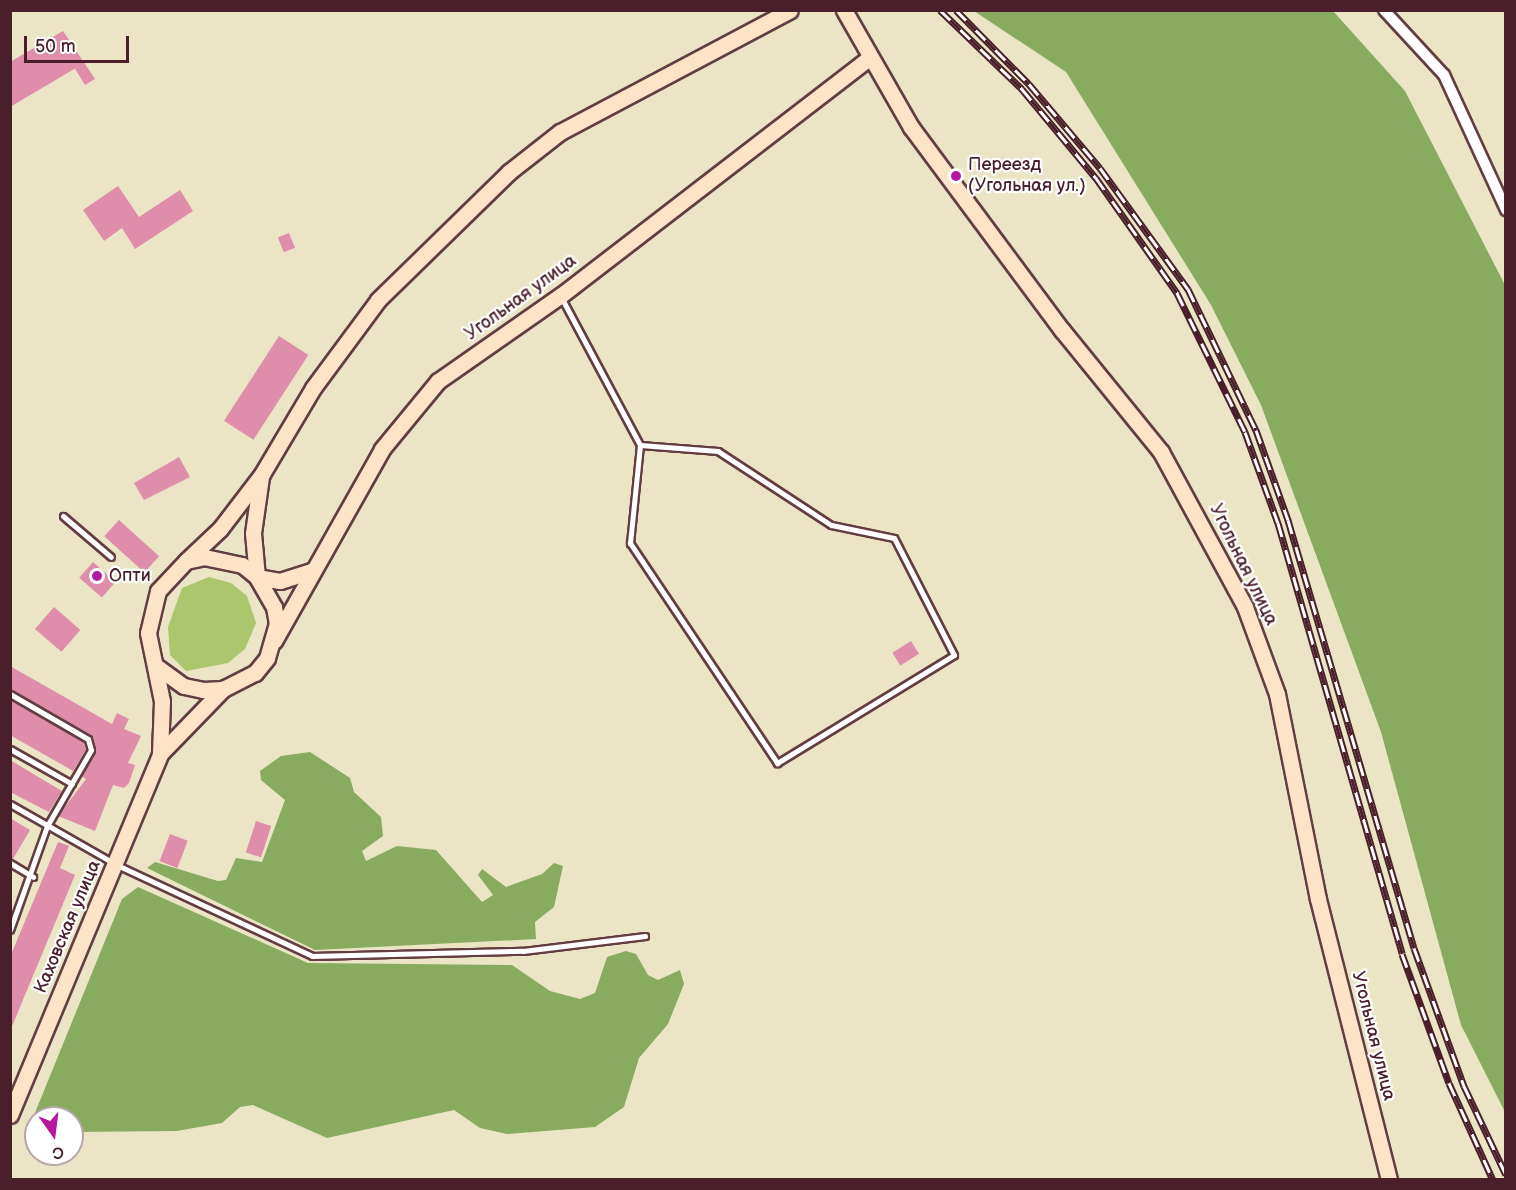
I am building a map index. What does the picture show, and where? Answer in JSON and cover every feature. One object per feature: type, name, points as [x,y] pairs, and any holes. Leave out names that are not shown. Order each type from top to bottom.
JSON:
[{"type":"main road","points":[[160,754],[162,700],[148,633],[152,602],[186,561],[220,529],[262,474],[313,388],[378,300],[508,172],[560,132],[790,10]]},
{"type":"main road","name":"Угольная улица","points":[[844,10],[911,127],[1062,330],[1161,452],[1245,606],[1277,694],[1318,899],[1389,1179]]},
{"type":"main road","name":"Угольная улица","points":[[274,641],[311,571],[382,449],[438,381],[560,296],[870,57]]},
{"type":"main road","points":[[160,754],[223,689],[255,673],[274,641],[274,607],[257,577],[253,533],[262,474]]},
{"type":"main road","points":[[186,561],[224,559],[257,577],[280,581],[311,571]]},
{"type":"main road","points":[[156,666],[184,686],[223,689]]},
{"type":"main road","name":"Каховская улица","points":[[10,1115],[160,754]]},
{"type":"street","points":[[1384,10],[1444,75],[1506,210]]},
{"type":"lane","points":[[560,296],[640,445],[630,543],[777,763],[954,655],[894,538],[831,525],[718,451],[640,445]]},
{"type":"lane","points":[[63,516],[111,557]]},
{"type":"lane","points":[[10,693],[90,742],[72,784],[47,826],[33,877],[11,929]]},
{"type":"lane","points":[[10,749],[72,784]]},
{"type":"lane","points":[[10,804],[115,864],[312,956],[523,951],[645,936]]},
{"type":"lane","points":[[10,863],[33,877]]},
{"type":"green space","points":[[974,11],[1333,11],[1405,91],[1505,285],[1505,1112],[1461,1025],[1381,732],[1261,405],[1211,305],[1066,72]]},
{"type":"green space","points":[[209,577],[231,583],[247,596],[256,623],[245,649],[228,663],[186,671],[170,655],[168,627],[182,588]]},
{"type":"green space","points":[[310,752],[350,778],[354,792],[381,817],[383,836],[362,851],[366,861],[397,846],[436,850],[482,902],[493,895],[478,875],[482,869],[506,887],[542,874],[554,863],[563,866],[554,907],[535,922],[536,939],[315,950],[147,868],[155,862],[218,881],[226,880],[236,858],[262,862],[285,800],[261,780],[260,771],[281,756]]},
{"type":"green space","points":[[138,887],[308,963],[512,965],[550,991],[580,999],[595,993],[607,957],[626,951],[636,954],[648,975],[658,980],[680,970],[684,984],[668,1024],[639,1058],[624,1107],[595,1127],[507,1134],[480,1128],[454,1110],[327,1138],[253,1105],[240,1107],[222,1123],[177,1131],[84,1132],[84,1106],[38,1106],[122,899]]},
{"type":"building","points":[[63,31],[95,79],[85,85],[75,69],[81,65],[10,107],[10,62]]},
{"type":"building","points":[[118,186],[139,217],[180,190],[193,211],[135,249],[122,228],[104,241],[83,210]]},
{"type":"building","points":[[289,233],[295,248],[284,252],[278,237]]},
{"type":"building","points":[[279,336],[308,355],[253,440],[224,421]]},
{"type":"building","points":[[179,457],[190,477],[144,500],[134,483]]},
{"type":"building","points":[[119,520],[159,556],[144,572],[104,536]]},
{"type":"building","points":[[93,562],[116,582],[102,598],[79,578]]},
{"type":"building","points":[[54,607],[80,630],[61,652],[35,629]]},
{"type":"building","points":[[911,641],[919,654],[900,665],[892,653]]},
{"type":"building","points":[[10,666],[112,724],[117,713],[129,719],[124,729],[141,736],[128,763],[135,765],[129,783],[124,788],[113,785],[95,831],[58,816],[86,779],[81,776],[96,751],[92,737],[10,689]]},
{"type":"building","points":[[10,700],[84,742],[86,749],[73,771],[10,735]]},
{"type":"building","points":[[10,760],[62,791],[49,812],[10,792]]},
{"type":"building","points":[[10,818],[30,830],[13,859],[10,858]]},
{"type":"building","points":[[256,821],[271,826],[261,857],[246,852]]},
{"type":"building","points":[[170,834],[188,841],[177,868],[160,861]]},
{"type":"building","points":[[58,842],[69,846],[60,868],[75,875],[10,1031],[10,957]]},
{"type":"railway","points":[[940,10],[1022,89],[1096,178],[1177,293],[1245,432],[1278,523],[1402,954],[1449,1083],[1493,1180]]},
{"type":"railway","points":[[956,10],[1029,84],[1100,168],[1188,289],[1256,430],[1288,520],[1414,948],[1464,1086],[1506,1175]]},
{"type":"place","name":"Переезд (Угольная ул.)","points":[[956,176]]},
{"type":"place","name":"Опти","points":[[97,576]]}]
